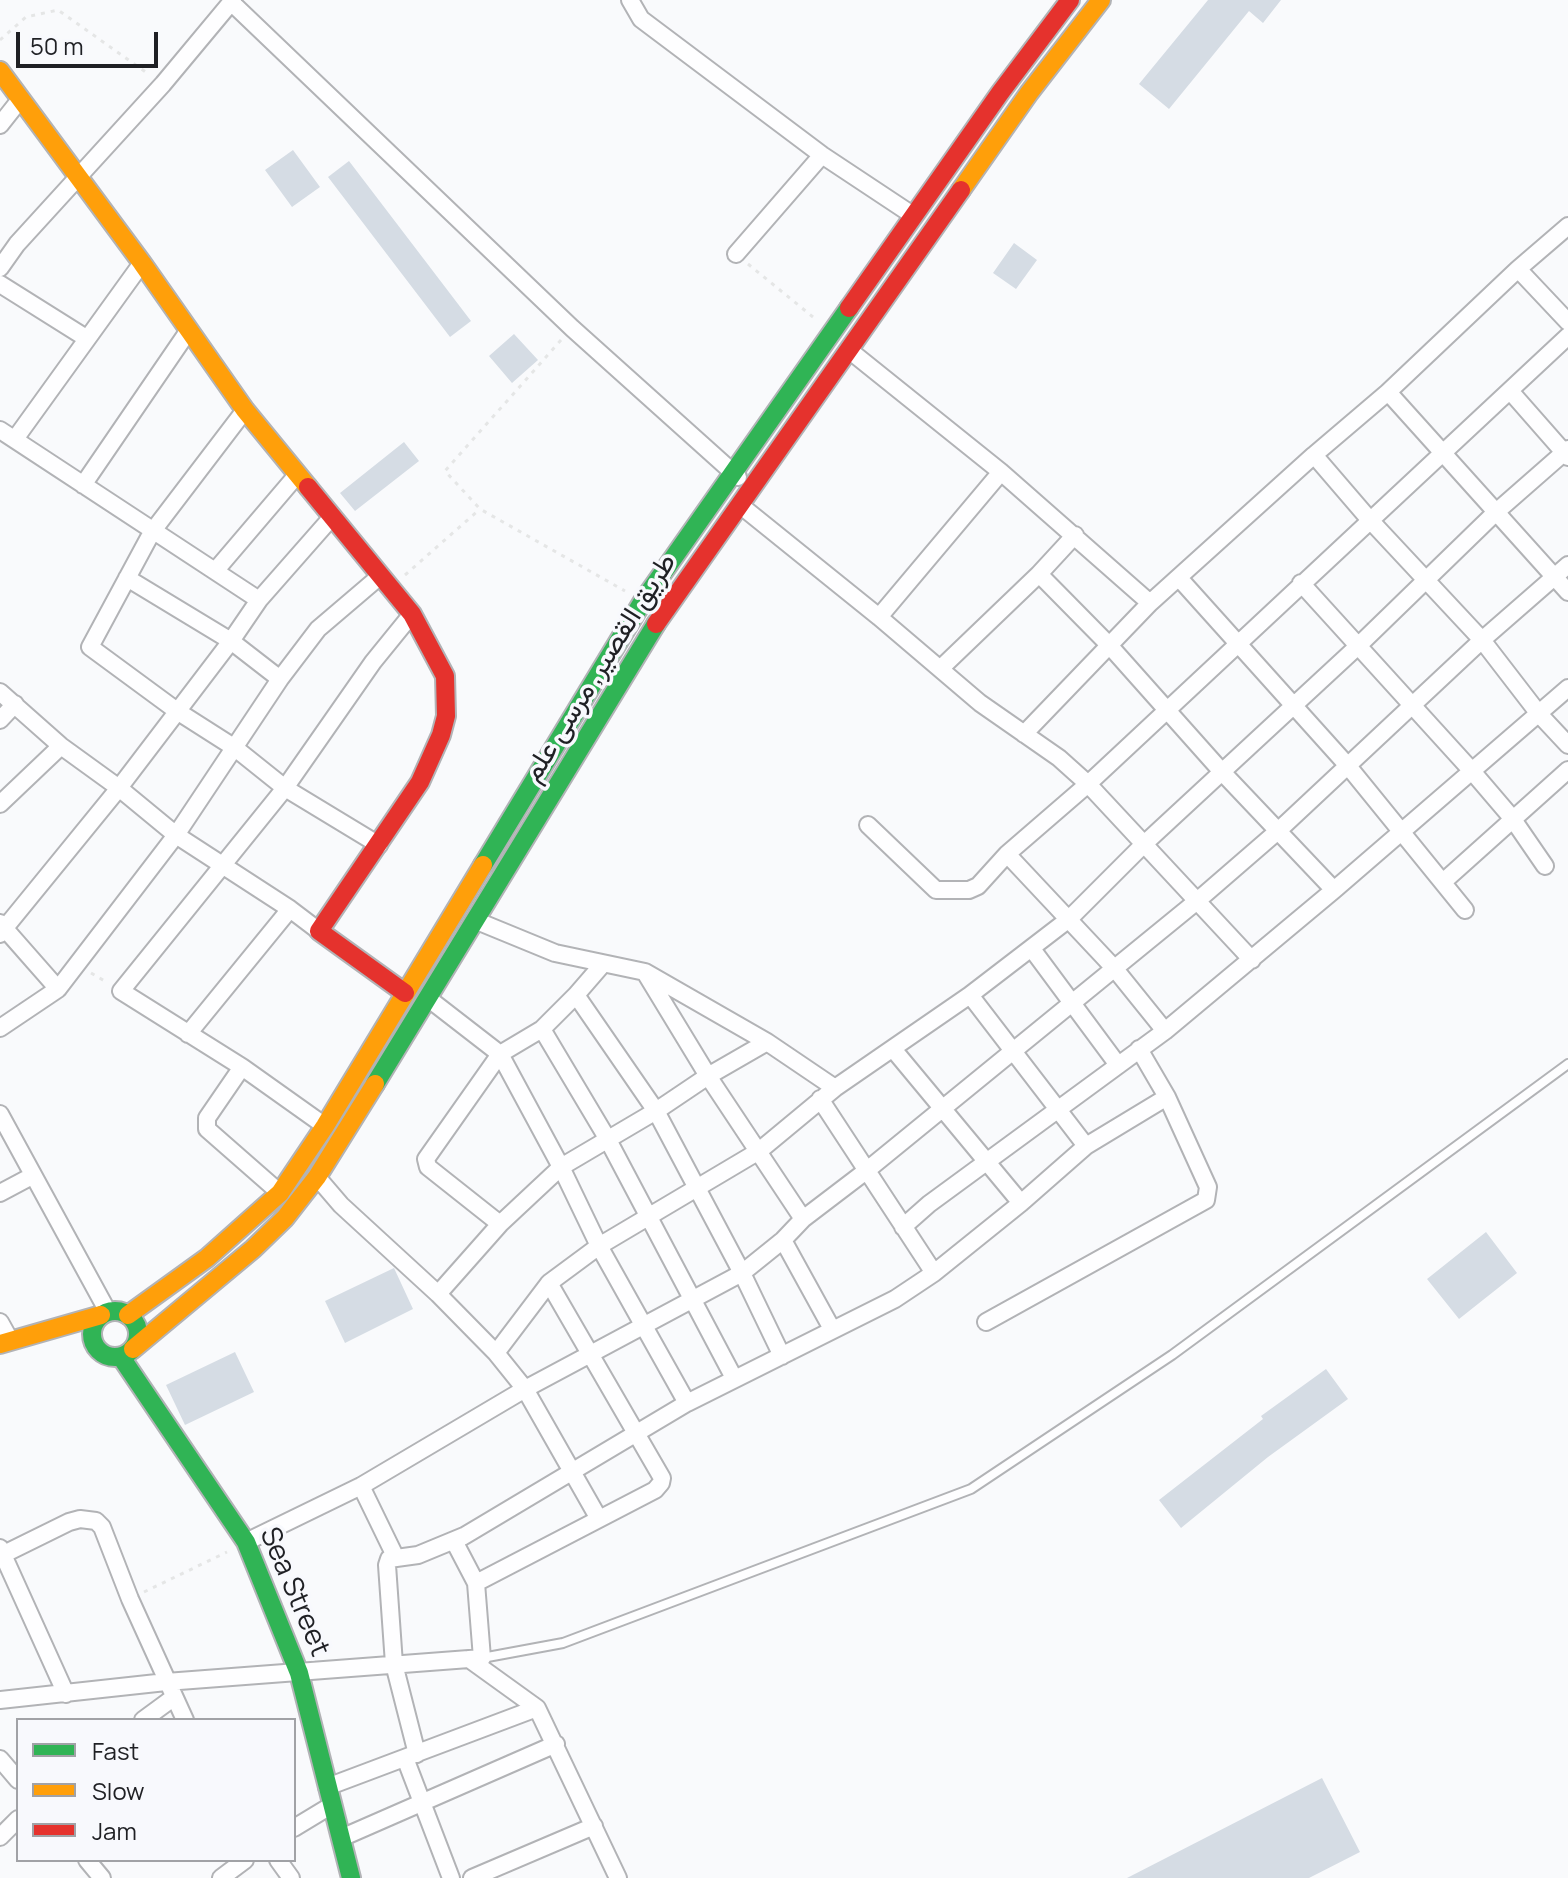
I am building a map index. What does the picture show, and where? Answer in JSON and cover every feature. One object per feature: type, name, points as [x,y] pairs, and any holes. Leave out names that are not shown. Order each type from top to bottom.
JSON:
[{"type":"main road","name":"طريق القصير, مرسى علم","points":[[128,1315],[207,1258],[280,1193],[325,1126],[643,601],[1070,0]]},
{"type":"main road","name":"طريق القصير, مرسى علم","points":[[127,1353],[253,1249],[285,1218],[317,1177],[477,921],[670,602],[1029,93],[1101,0]]},
{"type":"main road","points":[[2,77],[78,175],[245,410],[412,614],[445,676],[446,716],[420,782],[319,931],[405,993]]},
{"type":"main road","points":[[5,1342],[105,1314],[128,1315],[134,1321],[138,1335],[127,1353],[114,1358],[101,1353],[93,1341],[93,1327],[105,1314]]},
{"type":"main road","name":"Sea Street","points":[[127,1353],[246,1542],[299,1673],[301,1716],[330,1796],[351,1878]]},
{"type":"street","points":[[630,0],[641,19],[822,155],[914,216]]},
{"type":"street","points":[[0,268],[17,244],[163,84],[232,1],[572,328],[753,488]]},
{"type":"street","points":[[0,125],[19,101]]},
{"type":"street","points":[[736,254],[822,155]]},
{"type":"street","points":[[1024,734],[1150,603],[1388,392],[1568,226]]},
{"type":"street","points":[[15,439],[142,263]]},
{"type":"street","points":[[1518,269],[1568,322]]},
{"type":"street","points":[[0,284],[86,338]]},
{"type":"street","points":[[83,485],[189,330]]},
{"type":"street","points":[[868,825],[936,890],[969,890],[978,886],[1007,854],[1088,784],[1568,336]]},
{"type":"street","points":[[849,350],[1001,472],[1150,603]]},
{"type":"street","points":[[1388,392],[1568,592]]},
{"type":"street","points":[[496,1353],[549,1283],[599,1246],[759,1151],[820,1099],[970,995],[1069,919],[1143,845],[1358,646],[1495,513],[1567,453],[1511,392]]},
{"type":"street","points":[[245,410],[152,532],[90,647],[177,711],[235,748],[285,788],[379,845]]},
{"type":"street","points":[[0,430],[259,600]]},
{"type":"street","points":[[1314,455],[1482,640],[1539,714],[1568,745]]},
{"type":"street","points":[[879,617],[1001,472]]},
{"type":"street","points":[[216,570],[297,475]]},
{"type":"street","points":[[740,505],[980,703],[1059,758],[1088,784],[1252,960]]},
{"type":"street","points":[[58,989],[2,929],[119,788],[259,600],[332,517]]},
{"type":"street","points":[[941,668],[1075,535]]},
{"type":"street","points":[[246,1542],[361,1486],[525,1389],[742,1273],[783,1240],[803,1219],[1197,901],[1279,830],[1412,704],[1568,565]]},
{"type":"street","points":[[1039,574],[1109,645],[1223,773],[1334,890]]},
{"type":"street","points":[[127,578],[231,641],[280,679]]},
{"type":"street","points":[[1179,578],[1348,766],[1465,910]]},
{"type":"street","points":[[0,1028],[58,989],[176,835],[280,679],[318,629],[384,583]]},
{"type":"street","points":[[1301,583],[1471,770],[1512,818],[1545,866]]},
{"type":"street","points":[[325,1126],[242,1067],[121,991],[285,788],[373,662],[412,614]]},
{"type":"street","points":[[903,1227],[929,1204],[1165,1031],[1568,688]]},
{"type":"street","points":[[0,692],[61,746],[176,835],[223,863],[319,931]]},
{"type":"street","points":[[0,720],[15,704]]},
{"type":"street","points":[[0,804],[61,746]]},
{"type":"street","points":[[1443,882],[1568,770]]},
{"type":"street","points":[[1007,854],[1115,969],[1165,1031]]},
{"type":"street","points":[[188,1034],[290,909]]},
{"type":"street","points":[[477,921],[555,953],[645,972],[767,1042],[835,1088]]},
{"type":"street","points":[[1032,949],[1118,1065]]},
{"type":"street","points":[[500,1224],[426,1163],[427,1155],[500,1054],[542,1029],[602,965]]},
{"type":"street","points":[[645,972],[708,1076],[803,1219]]},
{"type":"street","points":[[576,995],[656,1111],[782,1356]]},
{"type":"street","points":[[970,995],[1086,1146]]},
{"type":"street","points":[[429,999],[500,1054],[561,1167],[599,1246],[687,1403]]},
{"type":"street","points":[[542,1029],[607,1138],[734,1378]]},
{"type":"street","points":[[438,1294],[500,1224],[561,1167],[767,1042]]},
{"type":"street","points":[[893,1049],[1021,1203]]},
{"type":"street","points":[[986,1322],[1206,1200],[1208,1187],[1167,1097],[1139,1049]]},
{"type":"street","points":[[242,1067],[207,1118],[207,1129],[280,1193]]},
{"type":"street","points":[[451,1878],[423,1803],[411,1756],[394,1664],[389,1559],[418,1555],[454,1541],[687,1403],[895,1299],[934,1273],[1086,1146],[1167,1097]]},
{"type":"street","points":[[820,1099],[934,1273]]},
{"type":"street","points":[[0,1114],[105,1314]]},
{"type":"street","points":[[0,1193],[32,1176]]},
{"type":"street","points":[[317,1177],[341,1205],[438,1294],[496,1353],[525,1389],[599,1519]]},
{"type":"street","points":[[783,1240],[832,1329]]},
{"type":"street","points":[[476,1583],[655,1490],[661,1483],[662,1478],[549,1283]]},
{"type":"street","points":[[0,1322],[5,1342]]},
{"type":"street","points":[[361,1486],[396,1558]]},
{"type":"street","points":[[66,1694],[1,1553],[69,1522],[80,1519],[96,1521],[102,1527],[169,1690],[184,1718]]},
{"type":"street","points":[[454,1541],[476,1583],[475,1658]]},
{"type":"street","points":[[0,1700],[169,1690],[299,1673],[475,1658],[537,1708],[618,1878]]},
{"type":"street","points":[[145,1718],[169,1690]]},
{"type":"street","points":[[296,1826],[330,1796],[411,1756],[537,1708]]},
{"type":"street","points":[[341,1838],[556,1744]]},
{"type":"street","points":[[0,1759],[16,1778]]},
{"type":"street","points":[[0,1837],[16,1821]]},
{"type":"street","points":[[472,1878],[594,1826]]},
{"type":"street","points":[[221,1878],[242,1862]]},
{"type":"lane","points":[[475,1658],[563,1643],[971,1489],[1172,1355],[1568,1064]]},
{"type":"path","points":[[0,40],[26,17],[58,10],[163,84]]},
{"type":"path","points":[[736,254],[832,333]]},
{"type":"path","points":[[572,328],[445,471],[480,509],[643,601]]},
{"type":"path","points":[[384,583],[480,509]]},
{"type":"path","points":[[77,965],[121,991]]},
{"type":"path","points":[[130,1599],[246,1542]]},
{"type":"building","points":[[1208,0],[1281,0],[1263,23],[1249,11],[1169,109],[1139,84]]},
{"type":"building","points":[[293,150],[320,187],[292,207],[265,170]]},
{"type":"building","points":[[349,161],[471,321],[450,337],[328,177]]},
{"type":"building","points":[[1014,243],[1037,260],[1016,289],[993,273]]},
{"type":"building","points":[[514,334],[538,360],[512,383],[489,356]]},
{"type":"building","points":[[404,442],[419,461],[355,511],[340,493]]},
{"type":"building","points":[[1486,1232],[1517,1273],[1459,1319],[1427,1279]]},
{"type":"building","points":[[394,1268],[413,1309],[345,1343],[325,1301]]},
{"type":"building","points":[[235,1352],[254,1392],[185,1425],[166,1385]]},
{"type":"building","points":[[1326,1369],[1348,1399],[1268,1457],[1181,1528],[1159,1500],[1263,1419],[1261,1416]]},
{"type":"building","points":[[1322,1778],[1360,1852],[1309,1878],[1127,1878]]},
{"type":"traffic: fast","points":[[483,865],[643,601],[849,308]]},
{"type":"traffic: fast","points":[[375,1084],[656,624]]},
{"type":"traffic: fast","points":[[115,1311],[131,1318],[138,1334],[131,1350],[115,1357],[99,1350],[92,1334],[99,1318],[115,1311]]},
{"type":"traffic: fast","points":[[121,1357],[246,1542],[299,1673],[351,1878]]},
{"type":"traffic: slow","points":[[961,190],[1029,93],[1101,0]]},
{"type":"traffic: slow","points":[[0,71],[142,263],[245,410],[308,487]]},
{"type":"traffic: slow","points":[[128,1315],[207,1258],[280,1193],[325,1126],[483,865]]},
{"type":"traffic: slow","points":[[133,1349],[253,1249],[285,1218],[317,1177],[375,1084]]},
{"type":"traffic: slow","points":[[0,1344],[101,1315]]},
{"type":"traffic: jam","points":[[849,308],[1000,93],[1070,0]]},
{"type":"traffic: jam","points":[[656,624],[961,190]]},
{"type":"traffic: jam","points":[[308,487],[412,614],[445,676],[446,716],[420,782],[319,931],[405,993]]}]
